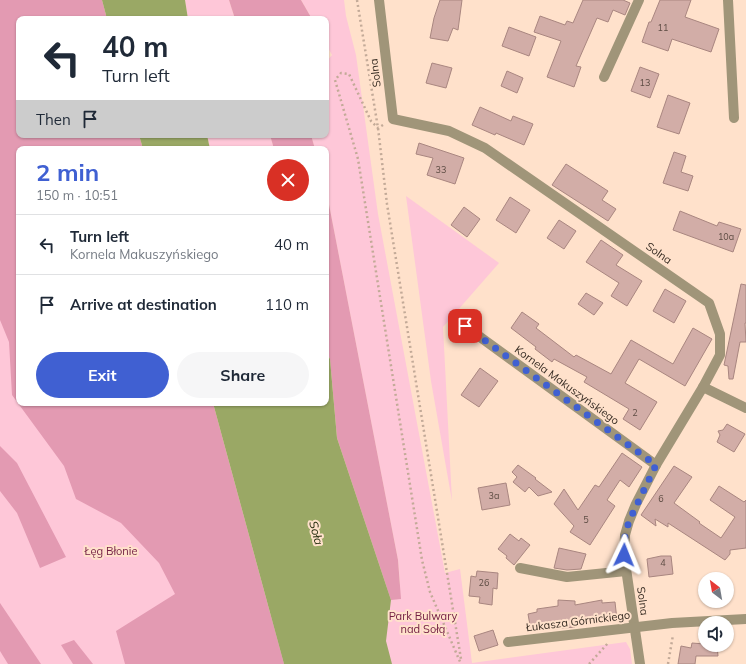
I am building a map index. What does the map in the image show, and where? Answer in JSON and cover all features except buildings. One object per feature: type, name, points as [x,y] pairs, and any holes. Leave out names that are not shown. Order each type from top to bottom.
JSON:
[{"type":"street","name":"Solna","points":[[378,0],[393,120],[449,131],[485,148],[709,303],[720,334],[720,355],[703,387],[656,465],[629,521],[625,536],[624,555],[640,664]]},
{"type":"street","points":[[604,78],[640,0]]},
{"type":"street","points":[[728,0],[734,118]]},
{"type":"street","name":"Kornela Makuszyńskiego","points":[[465,326],[656,465]]},
{"type":"street","points":[[703,387],[746,408]]},
{"type":"street","points":[[520,568],[567,576],[626,571]]},
{"type":"street","name":"Łukasza Górnickiego","points":[[508,642],[621,628],[746,619]]},
{"type":"path","points":[[357,0],[378,128],[388,212],[461,664]]},
{"type":"path","points":[[378,128],[371,122],[349,74],[341,73],[335,80],[358,159],[422,560],[430,592],[461,664]]},
{"type":"path","points":[[590,664],[621,628]]},
{"type":"path","points":[[668,664],[673,634]]},
{"type":"green space","points":[[0,0],[16,16],[16,138],[19,138],[19,146],[16,146],[16,406],[22,406],[253,622],[400,584],[398,560],[329,204],[329,146],[314,146],[312,138],[329,138],[329,58],[332,55],[329,50],[329,16],[310,16],[301,0],[344,0],[346,16],[356,55],[378,214],[445,573],[460,569],[472,663],[626,642],[630,649],[632,664],[0,664]]},
{"type":"green space","points":[[185,0],[229,0],[234,16],[188,16]]},
{"type":"green space","points":[[208,138],[271,138],[273,146],[209,146]]},
{"type":"green space","points":[[406,196],[499,263],[443,327],[452,501],[431,381]]},
{"type":"shaded area","points":[[0,0],[102,0],[106,16],[16,16],[16,138],[140,138],[142,146],[16,146],[16,400],[12,395],[9,342],[0,320]]},
{"type":"shaded area","points":[[229,0],[301,0],[310,16],[234,16]]},
{"type":"shaded area","points":[[271,138],[312,138],[314,146],[273,146]]},
{"type":"shaded area","points":[[329,204],[398,560],[401,599],[391,600],[337,438],[330,359]]},
{"type":"shaded area","points":[[20,406],[214,406],[284,664],[125,664],[116,631],[175,594],[159,563],[121,523],[76,499],[64,466]]},
{"type":"shaded area","points":[[0,446],[17,463],[66,557],[40,568],[17,513],[0,491]]},
{"type":"shaded area","points":[[0,603],[41,664],[8,664],[0,651]]},
{"type":"shaded area","points":[[74,640],[93,664],[73,664],[61,645]]},
{"type":"water","points":[[102,0],[185,0],[188,16],[106,16]]},
{"type":"water","points":[[140,138],[208,138],[209,146],[142,146]]},
{"type":"water","name":"Soła","points":[[329,357],[337,438],[391,600],[386,641],[392,664],[284,664],[214,406],[329,406]]},
{"type":"route","points":[[465,326],[656,465],[629,521],[625,536],[624,555]]},
{"type":"park label","name":"Łęg Błonie","points":[[111,551]]},
{"type":"park label","name":"Park Bulwary nad Sołą","points":[[423,622]]}]
